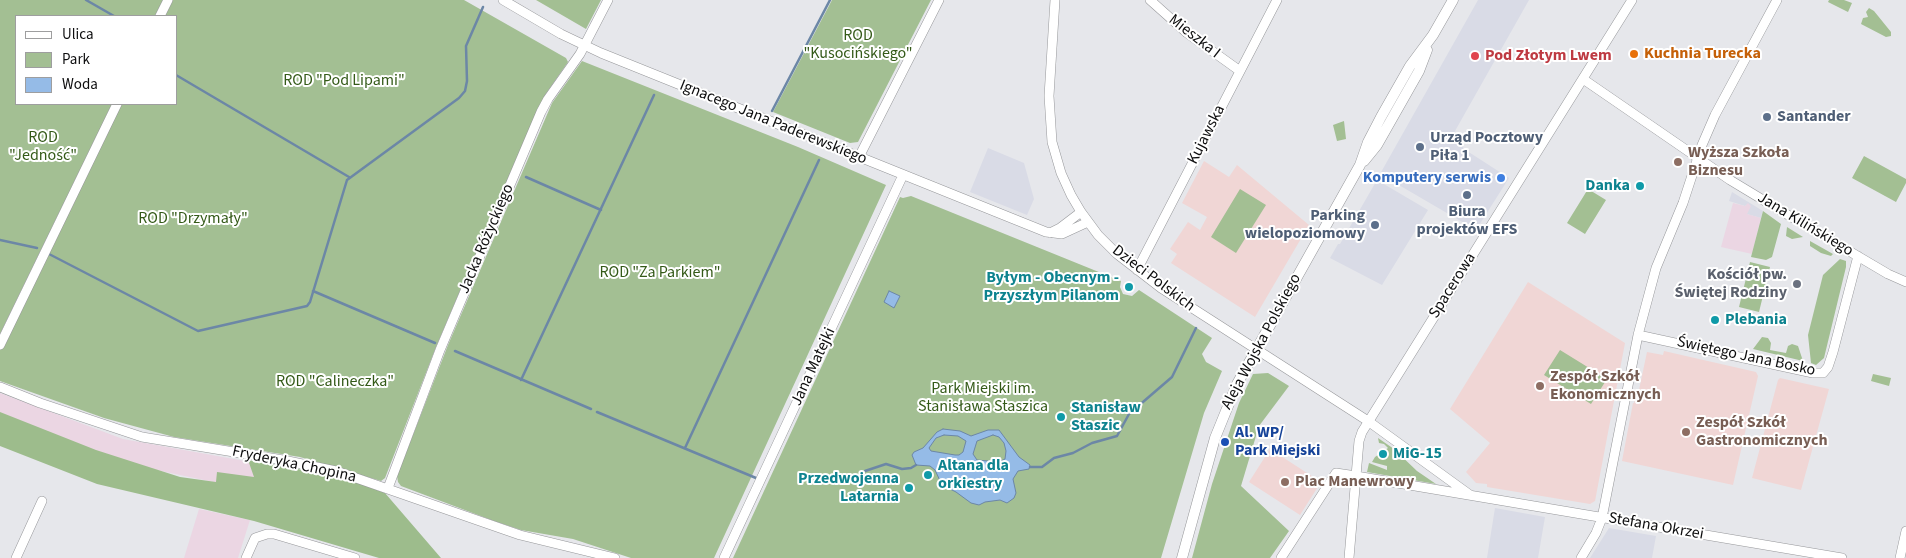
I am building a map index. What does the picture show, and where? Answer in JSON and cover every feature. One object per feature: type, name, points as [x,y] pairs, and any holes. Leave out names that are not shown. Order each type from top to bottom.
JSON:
[{"type":"main road","name":"Aleja Wojska Polskiego","points":[[1182,558],[1222,420],[1237,384],[1360,165],[1377,145],[1419,71],[1433,35],[1453,0]]},
{"type":"street","points":[[160,15],[168,0]]},
{"type":"street","name":"Ignacego Jana Paderewskiego","points":[[503,0],[584,46],[1049,233]]},
{"type":"street","name":"Jacka Różyckiego","points":[[388,488],[440,350],[541,112],[548,98],[580,54],[608,0]]},
{"type":"street","points":[[859,157],[939,0]]},
{"type":"street","name":"Dzieci Polskich","points":[[1055,0],[1049,96],[1050,130],[1061,173],[1088,222],[1105,243],[1161,288],[1368,421]]},
{"type":"street","name":"Mieszka I","points":[[1150,0],[1187,32],[1240,71]]},
{"type":"street","name":"Kujawska","points":[[1137,270],[1277,0]]},
{"type":"street","name":"Spacerowa","points":[[1349,558],[1359,440],[1368,421],[1632,0]]},
{"type":"street","points":[[1581,558],[1596,533],[1602,518],[1638,335],[1656,268],[1721,102],[1777,0]]},
{"type":"street","name":"Jana Kilińskiego","points":[[1583,79],[1772,206],[1906,282]]},
{"type":"street","points":[[0,345],[117,105]]},
{"type":"street","name":"Jana Matejki","points":[[724,558],[903,175]]},
{"type":"street","points":[[1049,233],[1060,228],[1081,212]]},
{"type":"street","points":[[1049,233],[1066,233],[1088,222]]},
{"type":"street","name":"Świętego Jana Bosko","points":[[1638,335],[1813,373],[1823,373],[1830,362],[1858,256]]},
{"type":"street","name":"Fryderyka Chopina","points":[[0,387],[40,403],[142,437],[312,465],[388,488],[520,535],[615,558]]},
{"type":"street","name":"Stefana Okrzei","points":[[1368,421],[1470,495]]},
{"type":"street","points":[[1281,558],[1336,473],[1356,476]]},
{"type":"street","name":"Stefana Okrzei","points":[[1356,476],[1842,558]]},
{"type":"street","points":[[16,558],[42,501]]},
{"type":"street","points":[[1900,558],[1906,531]]},
{"type":"street","points":[[246,558],[256,538],[263,534],[274,534],[355,558]]},
{"type":"shaded area","points":[[1478,0],[1529,0],[1455,131],[1464,149],[1509,178],[1476,230],[1380,174]]},
{"type":"shaded area","points":[[988,148],[1024,163],[1034,199],[1027,215],[970,192]]},
{"type":"shaded area","points":[[1204,161],[1229,177],[1237,165],[1309,225],[1255,317],[1171,263],[1177,254],[1170,249],[1188,222],[1200,230],[1207,217],[1182,203]]},
{"type":"shaded area","points":[[1377,180],[1428,210],[1382,285],[1330,258]]},
{"type":"shaded area","points":[[1732,192],[1763,211],[1761,218],[1747,214],[1748,204],[1745,206],[1729,201]]},
{"type":"shaded area","points":[[1733,203],[1745,206],[1748,203],[1751,206],[1747,214],[1761,218],[1752,254],[1721,247]]},
{"type":"shaded area","name":"Zespół Szkół Ekonomicznych","points":[[1528,282],[1625,343],[1595,501],[1590,504],[1487,487],[1487,484],[1476,483],[1466,472],[1490,443],[1450,409]]},
{"type":"shaded area","name":"Zespół Szkół Gastronomicznych","points":[[1664,351],[1756,372],[1758,376],[1733,485],[1622,461],[1633,403],[1637,390],[1639,390],[1647,352],[1663,355]]},
{"type":"shaded area","points":[[1780,378],[1829,389],[1801,490],[1752,478]]},
{"type":"shaded area","points":[[0,393],[123,439],[256,463],[254,484],[237,487],[128,464],[0,417]]},
{"type":"shaded area","name":"Plac Manewrowy","points":[[1270,449],[1321,482],[1300,515],[1249,482]]},
{"type":"shaded area","points":[[1495,508],[1545,517],[1538,558],[1487,558]]},
{"type":"shaded area","points":[[199,509],[250,520],[238,558],[184,558]]},
{"type":"shaded area","points":[[1609,528],[1656,536],[1652,558],[1590,558]]},
{"type":"green space","name":"ROD \"Jedność\"","points":[[0,0],[163,0],[156,15],[15,15],[15,105],[112,105],[0,334]]},
{"type":"green space","points":[[172,0],[464,0],[566,58],[568,62],[545,95],[535,115],[436,347],[385,478],[381,481],[300,457],[174,437],[104,418],[0,381],[0,350],[121,105],[178,105],[178,15],[164,15]]},
{"type":"green space","points":[[536,0],[601,0],[586,29]]},
{"type":"green space","name":"ROD \"Kusocińskiego\"","points":[[832,0],[931,0],[858,142],[850,143],[773,112]]},
{"type":"green space","points":[[1829,0],[1844,0],[1852,3],[1848,12],[1828,2]]},
{"type":"green space","points":[[1869,8],[1874,11],[1891,32],[1891,36],[1886,37],[1861,24],[1863,18],[1868,17],[1866,12]]},
{"type":"green space","name":"ROD \"Za Parkiem\"","points":[[582,61],[798,147],[886,185],[714,558],[631,558],[573,539],[521,530],[401,486],[398,482],[397,476],[448,345],[552,103]]},
{"type":"green space","points":[[1344,121],[1346,139],[1337,141],[1333,125]]},
{"type":"green space","points":[[1864,156],[1906,179],[1906,183],[1896,202],[1852,178]]},
{"type":"green space","points":[[1240,189],[1266,205],[1236,253],[1211,237]]},
{"type":"green space","points":[[1588,189],[1606,200],[1585,234],[1567,223]]},
{"type":"green space","name":"Park Miejski im. Stanisława Staszica","points":[[911,196],[1121,281],[1120,287],[1123,294],[1132,296],[1139,290],[1212,338],[1202,354],[1206,362],[1222,371],[1204,413],[1161,558],[733,558],[900,197]]},
{"type":"green space","points":[[1763,211],[1781,224],[1772,257],[1766,260],[1751,257]]},
{"type":"green space","points":[[1787,227],[1803,237],[1792,239],[1786,236]]},
{"type":"green space","points":[[1810,241],[1833,254],[1831,256],[1821,253],[1810,246]]},
{"type":"green space","points":[[1840,259],[1846,261],[1846,267],[1824,358],[1816,365],[1811,363],[1808,335],[1823,275]]},
{"type":"green space","points":[[1750,262],[1770,267],[1759,312],[1739,307]]},
{"type":"green space","points":[[1762,337],[1768,338],[1771,343],[1770,350],[1786,353],[1788,346],[1792,344],[1798,346],[1803,361],[1753,349]]},
{"type":"green space","points":[[1560,350],[1607,379],[1591,404],[1544,375]]},
{"type":"green space","points":[[1268,373],[1289,386],[1259,426],[1241,486],[1289,531],[1270,558],[1192,558],[1212,484],[1239,403],[1253,374]]},
{"type":"green space","points":[[1873,374],[1891,378],[1889,386],[1871,381]]},
{"type":"green space","points":[[0,412],[96,450],[180,477],[216,482],[217,472],[254,477],[248,460],[342,477],[385,493],[441,558],[379,558],[254,521],[97,484],[0,446]]},
{"type":"green space","points":[[1378,438],[1394,449],[1417,471],[1436,484],[1367,472],[1369,463],[1387,470],[1387,466],[1372,462],[1375,457],[1388,448],[1384,444],[1379,443]]},
{"type":"water","points":[[889,291],[900,296],[894,308],[884,302]]},
{"type":"water","points":[[943,429],[960,431],[971,436],[988,430],[999,430],[1019,457],[1030,465],[1029,469],[1018,471],[1013,479],[1016,493],[1014,498],[1007,503],[1000,500],[985,502],[979,505],[971,503],[942,485],[935,470],[930,466],[916,465],[912,455],[923,448],[937,432]],"holes":[[[944,435],[958,436],[966,441],[963,452],[955,455],[931,451],[929,448],[936,438]],[[993,435],[999,437],[1004,443],[1005,459],[999,462],[977,460],[973,454],[977,441]]]},
{"type":"waterway","points":[[86,0],[112,15]]},
{"type":"waterway","points":[[772,111],[830,0]]},
{"type":"waterway","points":[[49,254],[198,331],[307,306],[310,302],[347,180],[459,98],[465,91],[467,81],[466,46],[483,7]]},
{"type":"waterway","points":[[178,76],[349,177]]},
{"type":"waterway","points":[[521,380],[654,95]]},
{"type":"waterway","points":[[685,448],[819,160]]},
{"type":"waterway","points":[[526,177],[601,210]]},
{"type":"waterway","points":[[0,240],[37,248]]},
{"type":"waterway","points":[[313,291],[435,343]]},
{"type":"waterway","points":[[1030,467],[1042,467],[1054,458],[1073,453],[1092,443],[1117,436],[1129,414],[1172,377],[1196,328]]},
{"type":"waterway","points":[[455,351],[591,409]]},
{"type":"waterway","points":[[597,412],[756,478]]},
{"type":"waterway","points":[[865,471],[886,464],[902,469],[911,468],[916,465]]},
{"type":"place","name":"Kuchnia Turecka","points":[[1634,54]]},
{"type":"place","name":"Pod Złotym Lwem","points":[[1475,56]]},
{"type":"place","name":"Santander","points":[[1767,117]]},
{"type":"place","name":"Urząd Pocztowy Piła 1","points":[[1420,147]]},
{"type":"place","name":"Wyższa Szkoła Biznesu","points":[[1678,162]]},
{"type":"place","name":"Komputery serwis","points":[[1501,178]]},
{"type":"place","name":"Danka","points":[[1640,186]]},
{"type":"place","name":"Biura projektów EFS","points":[[1467,195]]},
{"type":"place","name":"Parking wielopoziomowy","points":[[1375,225]]},
{"type":"place","name":"Kościół pw. Świętej Rodziny","points":[[1797,284]]},
{"type":"place","name":"Byłym - Obecnym - Przyszłym Pilanom","points":[[1129,287]]},
{"type":"place","name":"Plebania","points":[[1715,320]]},
{"type":"place","name":"Zespół Szkół Ekonomicznych","points":[[1540,386]]},
{"type":"place","name":"Stanisław Staszic","points":[[1061,417]]},
{"type":"place","name":"Zespół Szkół Gastronomicznych","points":[[1686,432]]},
{"type":"place","name":"Al. WP/ Park Miejski","points":[[1225,442]]},
{"type":"place","name":"MiG-15","points":[[1383,454]]},
{"type":"place","name":"Altana dla orkiestry","points":[[928,475]]},
{"type":"place","name":"Plac Manewrowy","points":[[1285,482]]},
{"type":"place","name":"Przedwojenna Latarnia","points":[[909,488]]},
{"type":"park label","name":"ROD \"Pod Lipami\"","points":[[344,81]]},
{"type":"park label","name":"ROD \"Drzymały\"","points":[[193,219]]},
{"type":"park label","name":"ROD \"Calineczka\"","points":[[335,382]]}]
